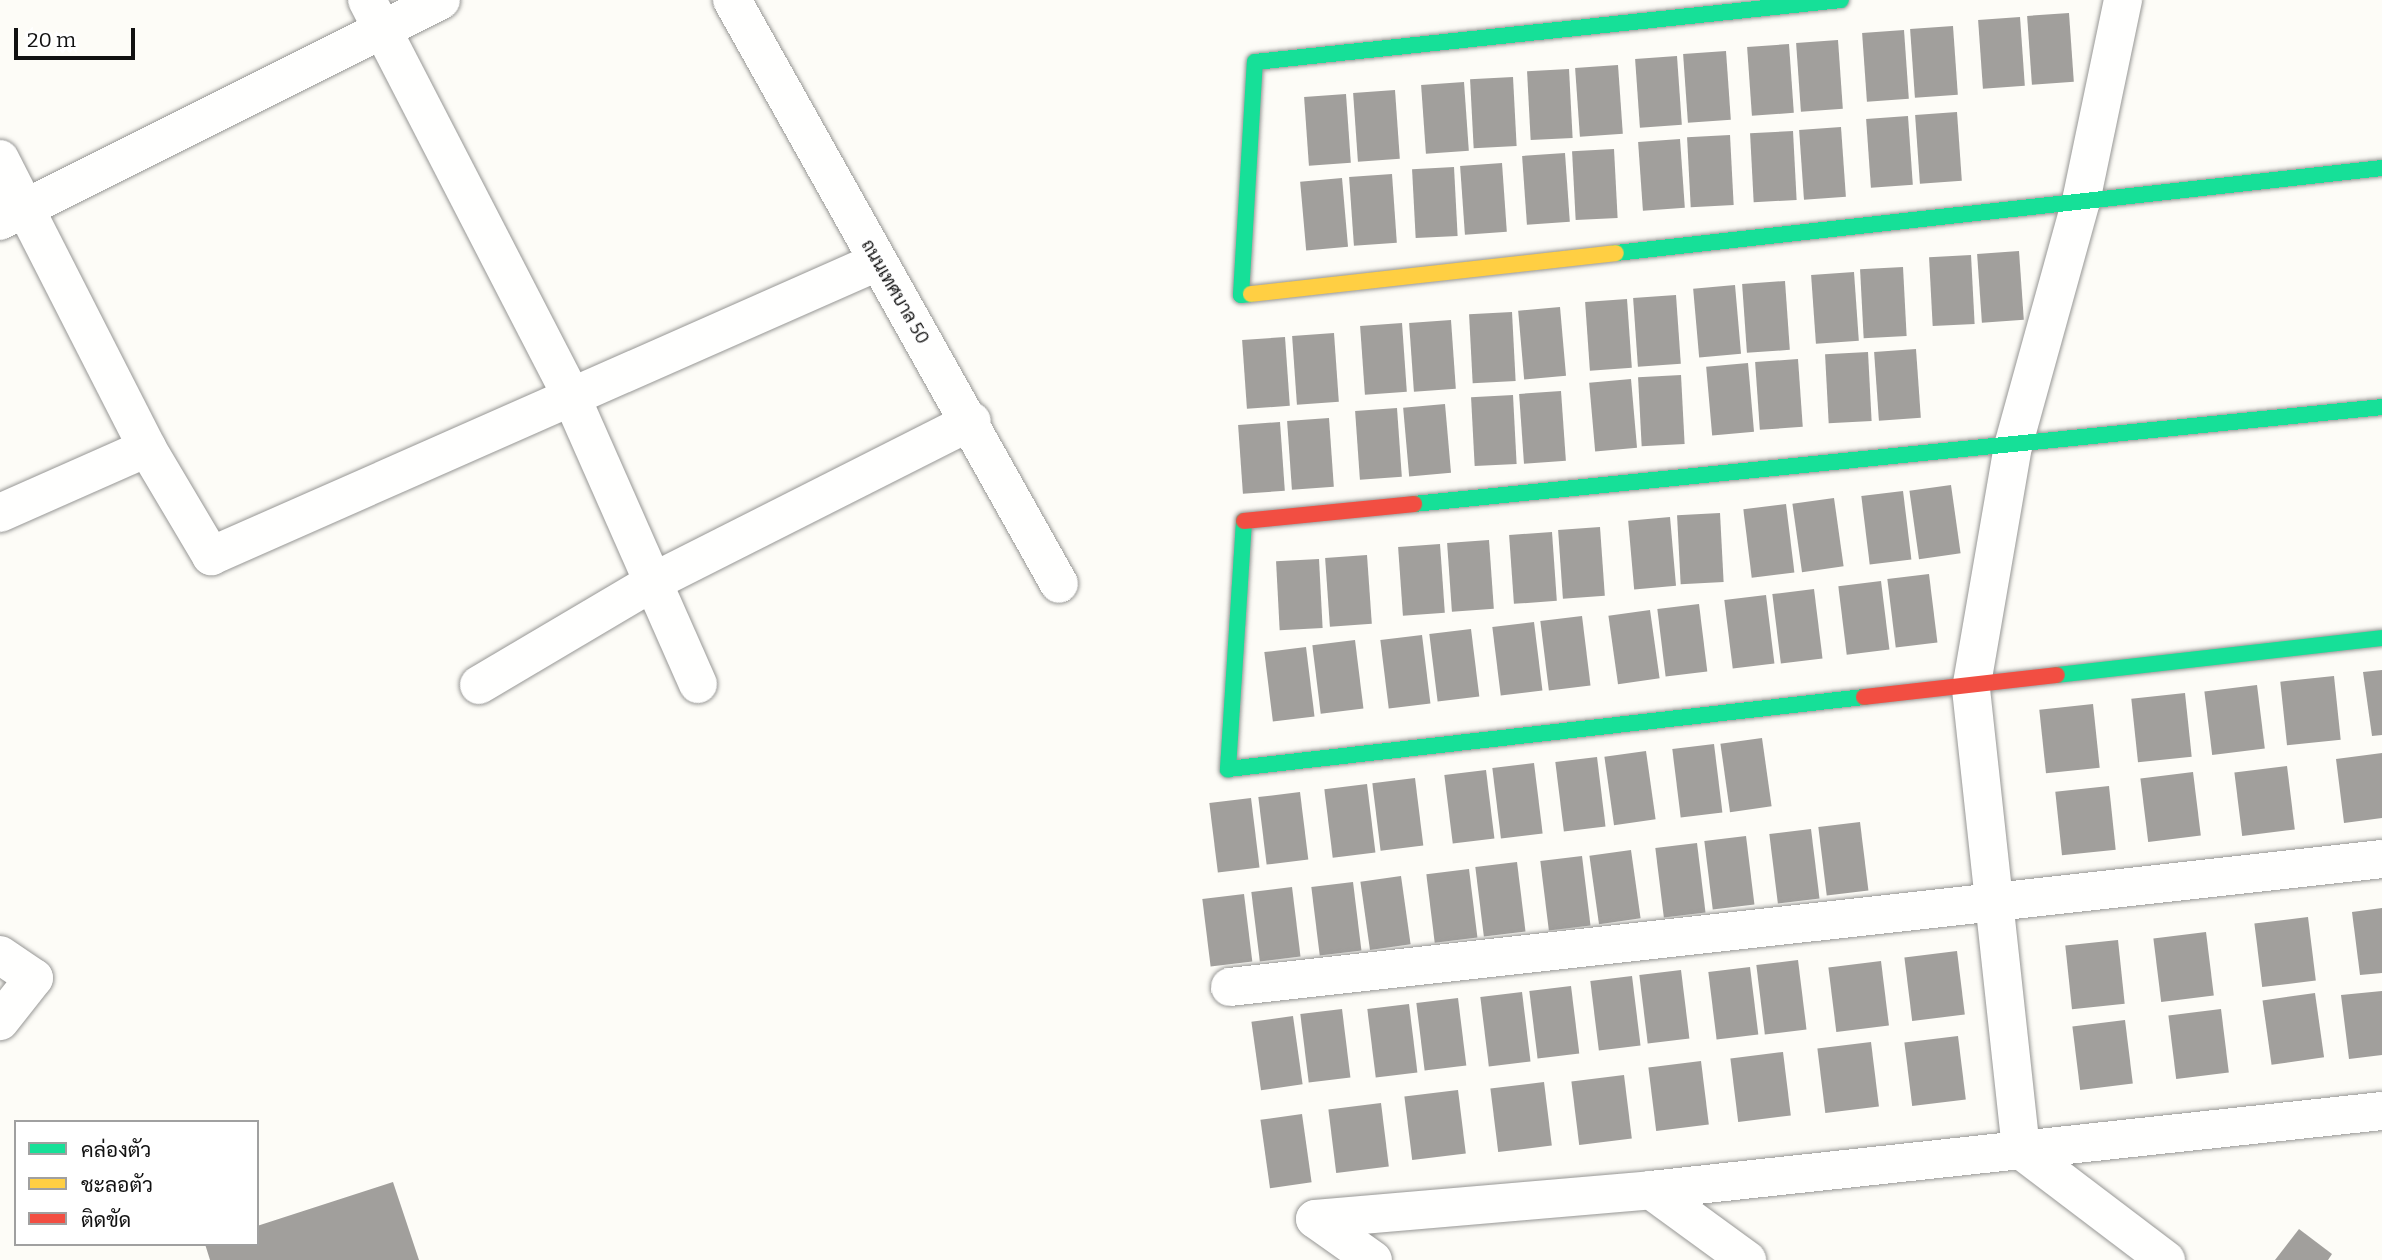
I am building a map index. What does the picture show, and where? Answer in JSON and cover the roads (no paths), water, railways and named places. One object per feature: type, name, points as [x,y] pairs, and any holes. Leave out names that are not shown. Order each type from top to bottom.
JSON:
[{"type":"street","points":[[13,214],[373,14],[441,0]]},
{"type":"street","name":"ถนนเทศบาล 50","points":[[732,0],[877,262],[972,421],[1059,584]]},
{"type":"street","points":[[1841,0],[1255,62],[1241,295],[2382,168]]},
{"type":"street","points":[[2123,0],[2081,201],[2013,446],[1971,688],[1991,906],[2021,1150],[2166,1260]]},
{"type":"street","points":[[373,14],[570,394],[698,684]]},
{"type":"street","points":[[0,159],[13,214],[211,556],[570,394],[877,262]]},
{"type":"street","points":[[2382,407],[2013,446],[1239,521],[1228,769],[1971,688],[2382,638]]},
{"type":"street","points":[[479,685],[653,582],[972,421]]},
{"type":"street","points":[[0,513],[147,449]]},
{"type":"street","points":[[1230,987],[1991,906],[2382,859]]},
{"type":"street","points":[[0,955],[34,978],[0,1021]]},
{"type":"street","points":[[1373,1260],[1315,1219],[1651,1190],[2021,1150],[2377,1116]]},
{"type":"street","points":[[1651,1190],[1747,1260]]}]
